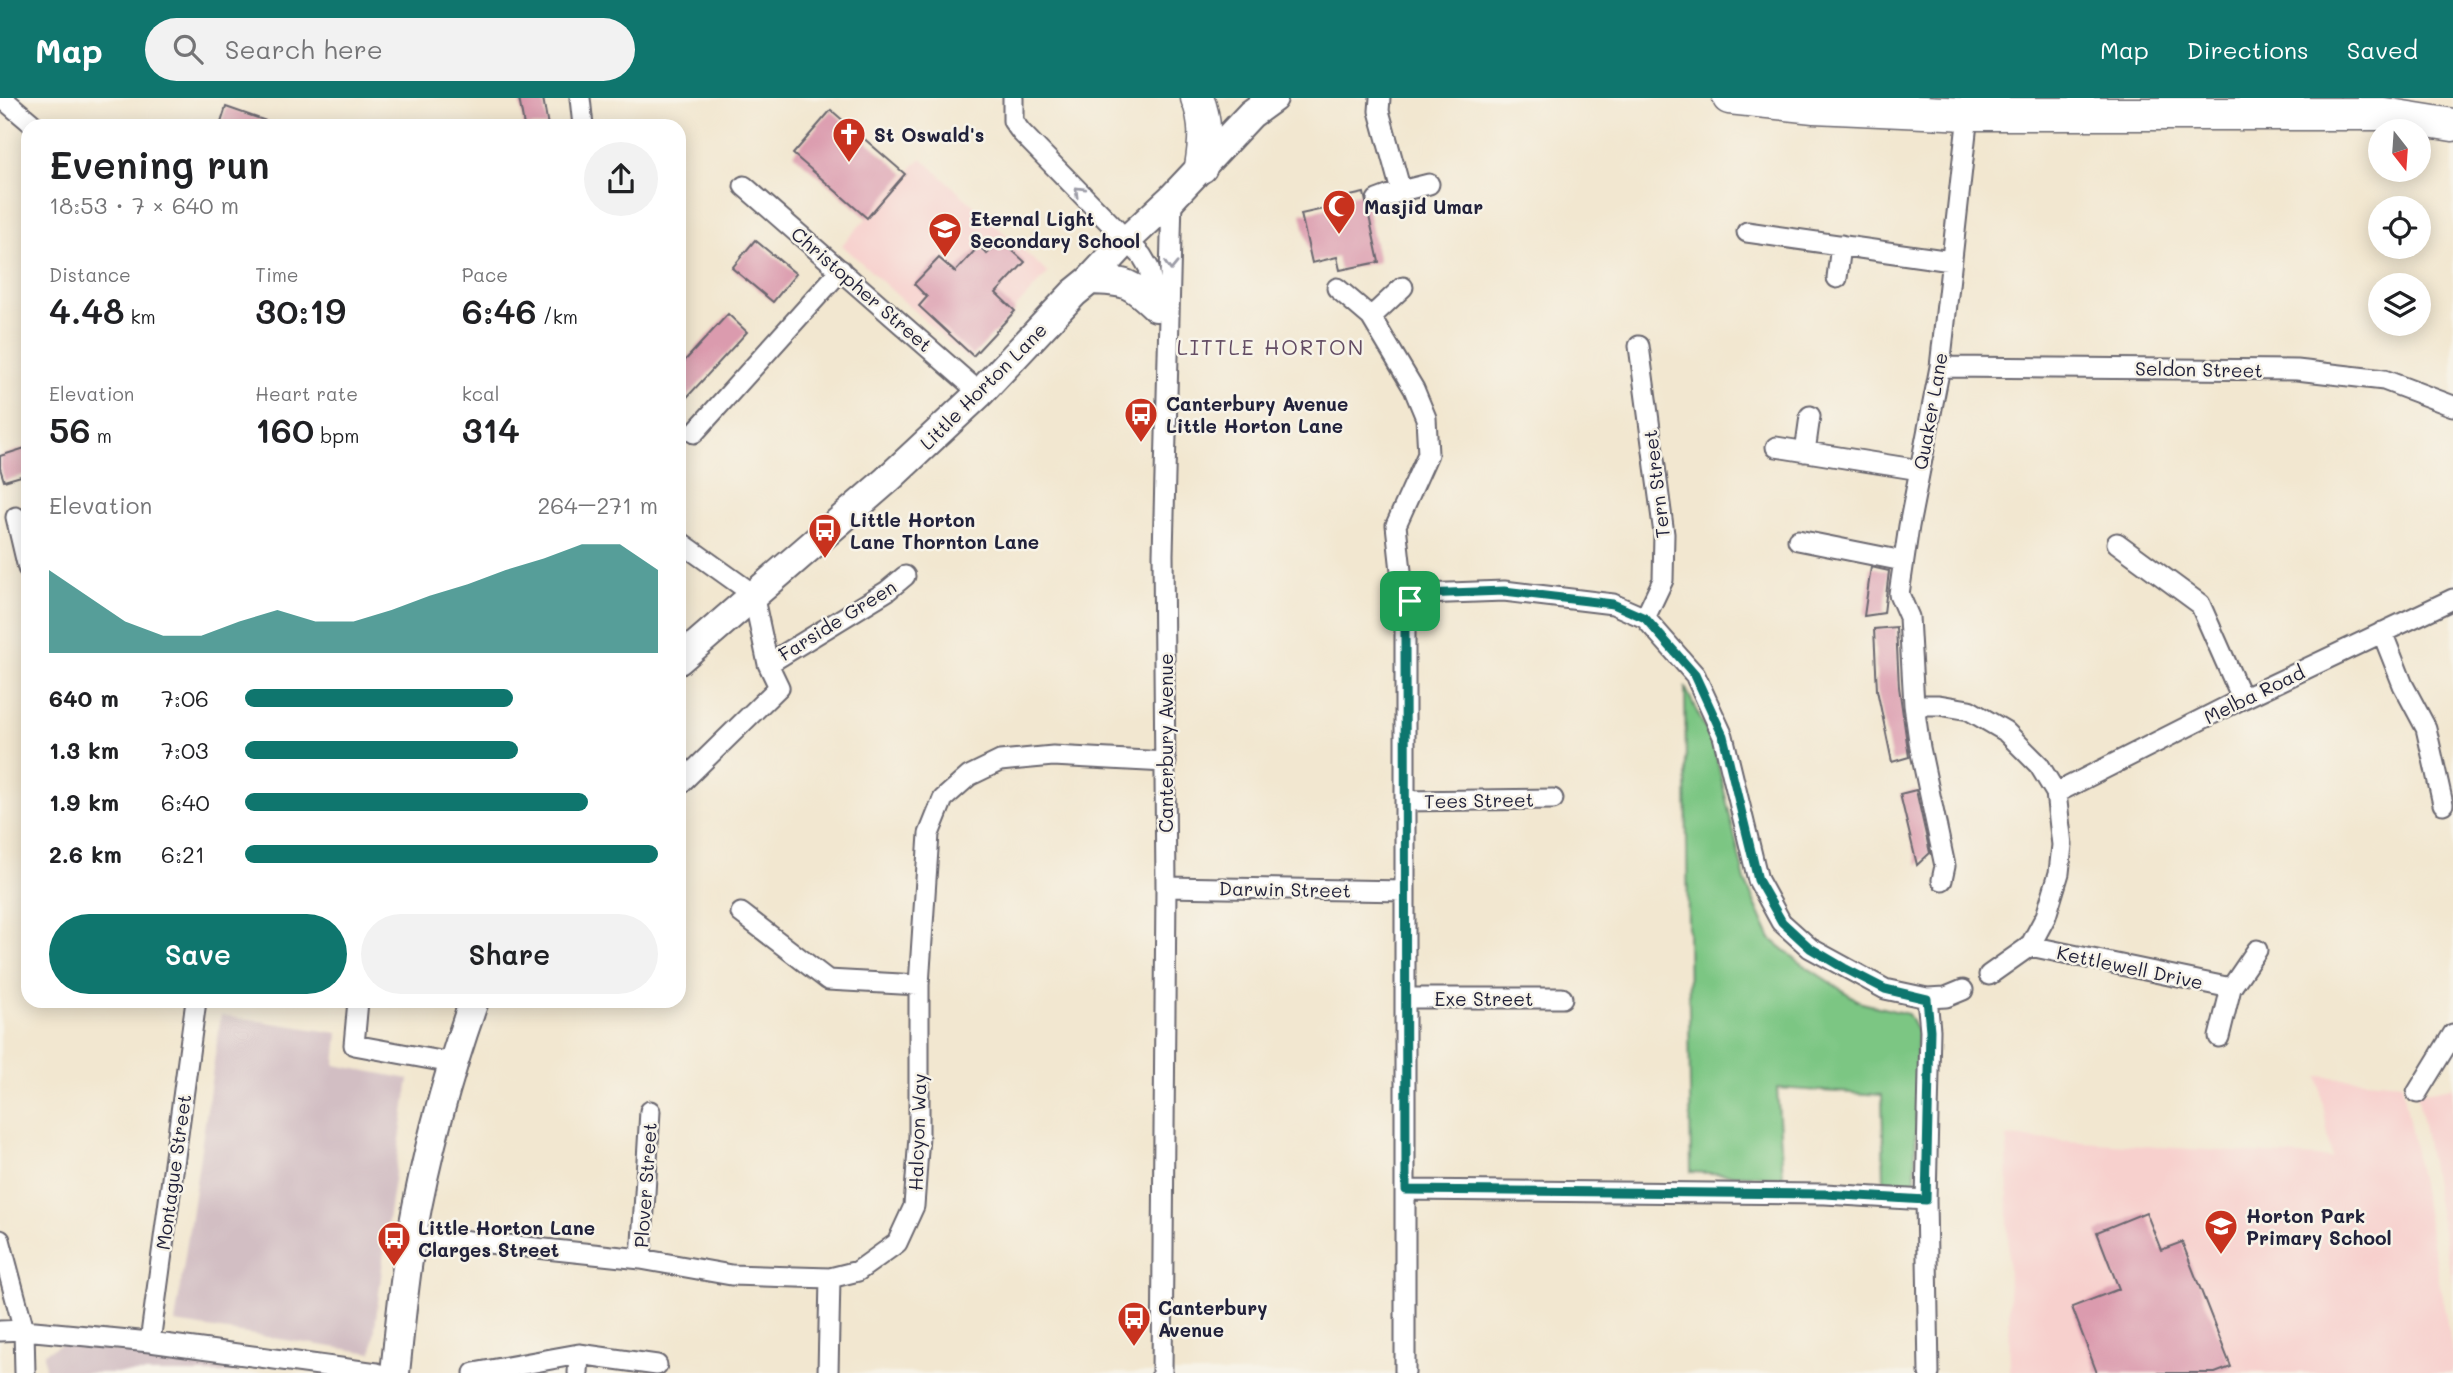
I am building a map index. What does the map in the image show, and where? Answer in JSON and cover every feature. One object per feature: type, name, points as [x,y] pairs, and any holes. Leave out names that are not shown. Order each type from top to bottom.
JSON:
[{"type":"main road","points":[[1197,98],[1203,117],[1205,139],[1200,167]]},
{"type":"main road","points":[[1729,98],[1968,114],[2384,114],[2453,125]]},
{"type":"street","points":[[2,98],[27,119]]},
{"type":"street","points":[[580,98],[582,119]]},
{"type":"street","points":[[1013,98],[1013,121],[1021,132],[1128,239],[1149,268],[1169,356]]},
{"type":"street","name":"Little Horton Lane","points":[[686,654],[887,480],[980,393],[1074,293],[1172,198],[1251,114],[1273,98]]},
{"type":"street","points":[[1380,98],[1379,111],[1401,191]]},
{"type":"street","name":"Quaker Lane","points":[[1942,880],[1945,866],[1920,748],[1914,705],[1909,617],[1899,594],[1940,367],[1968,114]]},
{"type":"street","points":[[1377,200],[1429,184]]},
{"type":"street","name":"Christopher Street","points":[[744,186],[980,393]]},
{"type":"street","name":"Canterbury Avenue","points":[[1162,1373],[1166,887],[1163,554],[1172,198]]},
{"type":"street","points":[[1747,232],[1951,261]]},
{"type":"street","points":[[1836,278],[1841,245]]},
{"type":"street","points":[[694,433],[841,270]]},
{"type":"street","points":[[1090,280],[1135,286],[1156,306]]},
{"type":"street","points":[[1371,317],[1403,287]]},
{"type":"street","points":[[1337,288],[1371,317],[1414,389],[1426,418],[1427,454],[1396,525],[1402,580],[1410,601],[1405,631],[1405,1373]]},
{"type":"street","name":"Tern Street","points":[[1639,346],[1664,534],[1663,579],[1645,618]]},
{"type":"street","name":"Seldon Street","points":[[1940,367],[2297,370],[2384,380],[2453,406]]},
{"type":"street","points":[[1804,452],[1810,416]]},
{"type":"street","points":[[1776,447],[1920,470]]},
{"type":"street","points":[[15,517],[21,541]]},
{"type":"street","points":[[1798,540],[1903,561]]},
{"type":"street","points":[[2117,543],[2200,604],[2242,699]]},
{"type":"street","points":[[686,546],[753,594]]},
{"type":"street","name":"Farside Green","points":[[768,664],[887,591],[905,576]]},
{"type":"street","points":[[1410,601],[1422,594],[1504,591],[1613,604],[1645,618],[1695,675],[1723,736],[1758,880],[1782,922],[1810,948],[1885,989],[1927,999],[1946,997],[1963,990]]},
{"type":"street","name":"Farside Green","points":[[686,778],[779,687],[768,664],[753,594]]},
{"type":"street","name":"Melba Road","points":[[2056,793],[2242,699],[2453,599]]},
{"type":"street","points":[[2382,632],[2403,685],[2426,729],[2443,804]]},
{"type":"street","points":[[1914,705],[1939,705],[1969,710],[2005,731],[2039,765],[2056,793],[2063,845],[2059,873],[2046,916],[2029,946],[1989,975]]},
{"type":"street","name":"Halcyon Way","points":[[412,1235],[641,1259],[731,1275],[830,1278],[858,1271],[897,1243],[914,1206],[919,1136],[919,985],[929,834],[943,799],[969,776],[1000,761],[1053,756],[1166,762]]},
{"type":"street","name":"Tees Street","points":[[1405,801],[1553,799]]},
{"type":"street","name":"Darwin Street","points":[[1166,887],[1405,891]]},
{"type":"street","points":[[741,913],[828,980],[919,985]]},
{"type":"street","name":"Kettlewell Drive","points":[[2029,946],[2231,988]]},
{"type":"street","name":"Kettlewell Drive","points":[[2219,1037],[2231,988],[2257,950]]},
{"type":"street","name":"Exe Street","points":[[1407,998],[1562,998]]},
{"type":"street","points":[[1927,999],[1930,1030],[1926,1200],[1929,1373]]},
{"type":"street","name":"Montague Street","points":[[150,1342],[195,1008]]},
{"type":"street","points":[[357,1008],[354,1045],[452,1063]]},
{"type":"street","points":[[395,1373],[412,1235],[452,1063],[472,1008]]},
{"type":"street","points":[[2417,1093],[2453,1034]]},
{"type":"street","name":"Plover Street","points":[[641,1259],[650,1111]]},
{"type":"street","points":[[1406,1190],[1825,1194],[1926,1200]]},
{"type":"street","points":[[0,1240],[24,1330],[25,1373]]},
{"type":"street","points":[[828,1373],[830,1278]]},
{"type":"street","points":[[0,1331],[24,1330],[150,1342],[377,1373]]},
{"type":"street","points":[[474,1373],[578,1364],[657,1365]]},
{"type":"shaded area","name":"Eternal Light Secondary School","points":[[921,158],[1048,273],[968,360],[842,245]]},
{"type":"shaded area","points":[[221,1015],[338,1033],[335,1065],[409,1079],[372,1353],[175,1323]]},
{"type":"shaded area","name":"Horton Park Primary School","points":[[2318,1076],[2402,1083],[2453,1355],[2453,1373],[2010,1373],[2007,1137],[2332,1158]]},
{"type":"shaded area","points":[[2453,1087],[2453,1285],[2417,1093]]},
{"type":"shaded area","points":[[65,1342],[242,1373],[45,1373],[44,1353]]},
{"type":"green space","points":[[1685,687],[1714,747],[1745,881],[1771,939],[1802,964],[1862,1003],[1908,1014],[1917,1031],[1915,1184],[1884,1180],[1882,1095],[1777,1088],[1783,1177],[1691,1172]]},
{"type":"building","points":[[519,98],[543,98],[547,119],[523,119]]},
{"type":"building","points":[[226,107],[260,119],[222,119]]},
{"type":"building","name":"St Oswald's","points":[[831,110],[905,174],[867,218],[793,154]]},
{"type":"building","name":"Masjid Umar","points":[[1364,193],[1379,262],[1340,270],[1337,257],[1312,263],[1301,214],[1337,206],[1336,199]]},
{"type":"building","points":[[755,240],[796,274],[773,302],[732,268]]},
{"type":"building","points":[[1001,240],[1025,262],[996,293],[1015,311],[973,356],[919,306],[927,297],[914,284],[939,258],[955,272],[979,246],[987,254]]},
{"type":"building","points":[[728,314],[747,332],[686,398],[686,359]]},
{"type":"building","points":[[21,449],[21,476],[4,481],[0,456]]},
{"type":"building","points":[[1871,567],[1889,571],[1884,613],[1864,616]]},
{"type":"building","points":[[1896,627],[1899,687],[1909,757],[1892,762],[1877,690],[1874,629]]},
{"type":"building","points":[[1916,790],[1930,853],[1917,865],[1900,794]]},
{"type":"building","points":[[2146,1212],[2161,1250],[2182,1242],[2231,1367],[2215,1373],[2097,1373],[2072,1307],[2119,1289],[2097,1232]]},
{"type":"place","name":"St Oswald's","points":[[849,164]]},
{"type":"place","name":"Masjid Umar","points":[[1339,236]]},
{"type":"place","name":"Eternal Light Secondary School","points":[[945,259]]},
{"type":"place","name":"Canterbury Avenue Little Horton Lane","points":[[1141,444]]},
{"type":"place","name":"Little Horton Lane Thornton Lane","points":[[825,560]]},
{"type":"place","name":"Horton Park Primary School","points":[[2221,1256]]},
{"type":"place","name":"Little Horton Lane Clarges Street","points":[[394,1268]]},
{"type":"place","name":"Canterbury Avenue","points":[[1134,1348]]},
{"type":"district","name":"LITTLE HORTON","points":[[1271,346]]},
{"type":"route","points":[[1504,591],[1613,604],[1645,618],[1695,675],[1723,736],[1758,880],[1782,922],[1810,948],[1844,968],[1885,989],[1927,999],[1930,1030],[1926,1200],[1825,1194],[1406,1190],[1405,631],[1410,601],[1422,594],[1504,591]]}]
